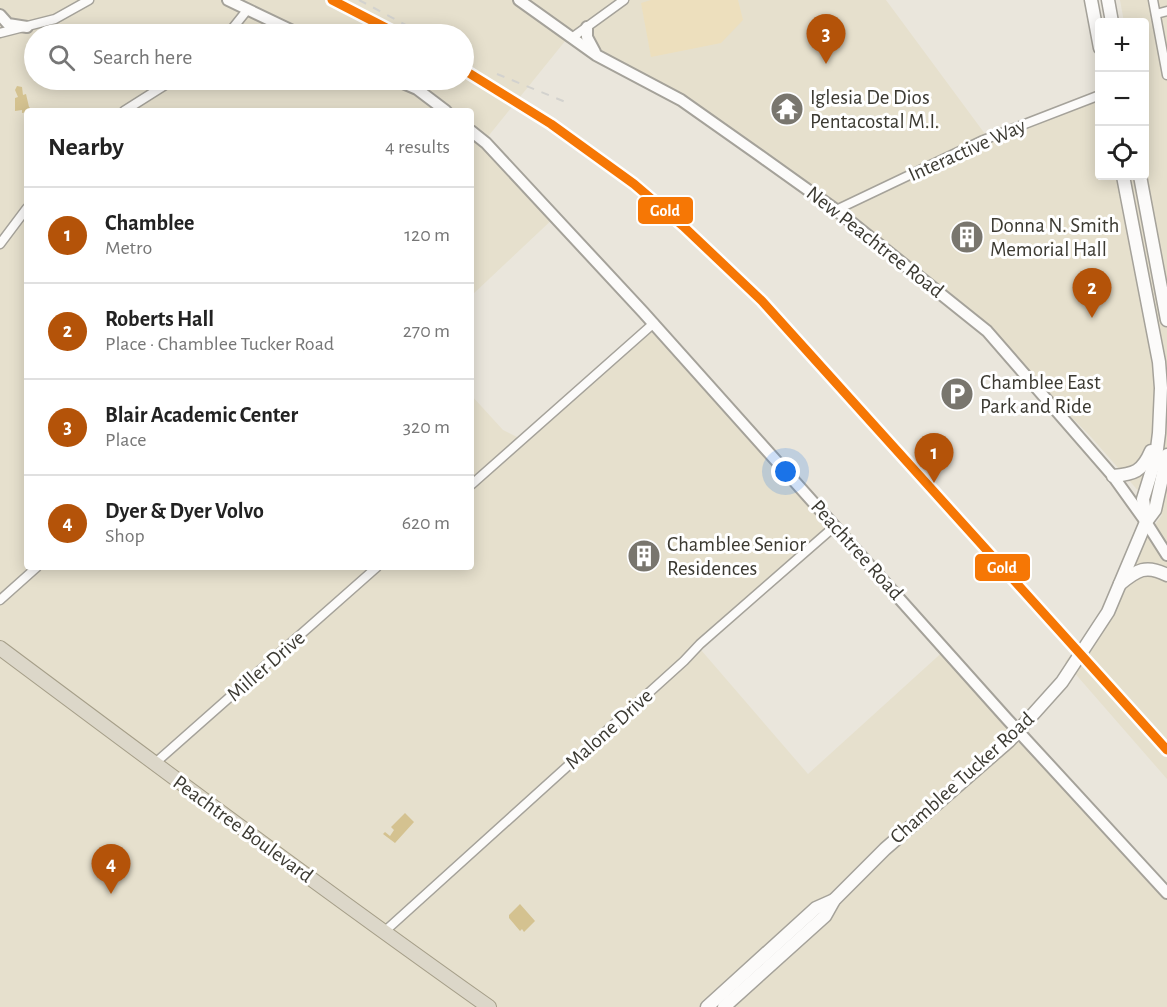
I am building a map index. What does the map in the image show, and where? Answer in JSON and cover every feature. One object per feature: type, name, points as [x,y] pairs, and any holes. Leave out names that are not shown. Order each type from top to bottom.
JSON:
[{"type":"highway","name":"Peachtree Boulevard","points":[[0,648],[154,764],[489,1007]]},
{"type":"main road","points":[[1091,0],[1095,21]]},
{"type":"main road","points":[[1108,0],[1111,18]]},
{"type":"main road","name":"Chamblee Tucker Road","points":[[1124,180],[1156,343],[1161,388],[1156,456],[1143,499],[1146,522]]},
{"type":"main road","points":[[1141,180],[1167,320]]},
{"type":"main road","points":[[1113,476],[1132,473],[1145,464],[1159,433]]},
{"type":"main road","name":"Chamblee Tucker Road","points":[[724,1007],[825,916],[834,900],[885,849],[1018,731],[1062,682],[1108,612],[1146,522],[1155,510],[1167,455]]},
{"type":"main road","points":[[1119,585],[1127,577],[1148,568],[1167,575]]},
{"type":"main road","name":"Chamblee Tucker Road","points":[[707,1007],[816,908],[834,900]]},
{"type":"street","points":[[37,24],[62,16],[89,0]]},
{"type":"street","points":[[228,0],[279,24]]},
{"type":"street","name":"New Peachtree Road","points":[[519,0],[596,55],[681,100],[836,210],[987,331],[1113,476],[1167,555]]},
{"type":"street","points":[[573,37],[624,0]]},
{"type":"street","points":[[1155,0],[1167,75]]},
{"type":"street","points":[[236,24],[248,9]]},
{"type":"street","points":[[1156,14],[1167,11]]},
{"type":"street","points":[[0,15],[8,24],[24,27]]},
{"type":"street","points":[[587,27],[587,37],[596,55]]},
{"type":"street","points":[[0,33],[24,28]]},
{"type":"street","points":[[129,108],[157,90]]},
{"type":"street","points":[[419,90],[434,107]]},
{"type":"street","name":"Interactive Way","points":[[836,210],[981,141],[1095,97]]},
{"type":"street","name":"Peachtree Road","points":[[474,133],[486,142],[654,323],[1018,731],[1167,893]]},
{"type":"street","points":[[0,244],[24,212]]},
{"type":"street","points":[[474,482],[654,323]]},
{"type":"street","name":"Malone Drive","points":[[384,932],[700,644],[835,526]]},
{"type":"street","points":[[0,600],[34,570]]},
{"type":"street","name":"Miller Drive","points":[[154,764],[374,570]]},
{"type":"shaded area","points":[[0,0],[886,0],[988,138],[1095,101],[1095,180],[1149,180],[1149,18],[1123,18],[1120,0],[1167,0],[1167,779],[1065,662],[1109,607],[1131,558],[1162,515],[1091,437],[983,327],[707,116],[570,35],[486,139],[557,215],[474,293],[474,108],[24,108],[24,570],[474,570],[474,398],[503,430],[521,439],[654,323],[835,526],[695,643],[808,774],[947,648],[1017,721],[1167,886],[1167,1007],[0,1007]]},
{"type":"shaded area","points":[[651,0],[738,0],[743,20],[721,43],[651,57],[641,3]]},
{"type":"shaded area","points":[[17,86],[22,87],[23,95],[26,94],[30,108],[24,108],[24,113],[22,110],[15,111],[15,98],[18,97],[15,90]]},
{"type":"shaded area","points":[[405,813],[414,822],[395,843],[383,834],[385,832],[390,836],[394,830],[391,827]]},
{"type":"shaded area","points":[[520,904],[535,921],[524,932],[522,929],[520,931],[509,918],[509,915]]},
{"type":"railway","points":[[359,0],[404,24]]},
{"type":"railway","points":[[497,74],[568,103]]},
{"type":"transit line","name":"Gold","points":[[332,0],[379,24]]},
{"type":"transit line","name":"Gold","points":[[474,76],[551,124],[634,184],[683,226],[762,301],[1167,750]]},
{"type":"place","name":"Blair Academic Center","points":[[826,64]]},
{"type":"place","name":"Iglesia De Dios Pentacostal M.I.","points":[[787,109]]},
{"type":"place","name":"Donna N. Smith Memorial Hall","points":[[967,237]]},
{"type":"place","name":"Roberts Hall","points":[[1092,318]]},
{"type":"place","name":"Chamblee East Park and Ride","points":[[957,394]]},
{"type":"place","name":"Chamblee","points":[[934,483]]},
{"type":"place","name":"Chamblee Senior Residences","points":[[644,556]]},
{"type":"place","name":"Dyer & Dyer Volvo","points":[[111,894]]}]
